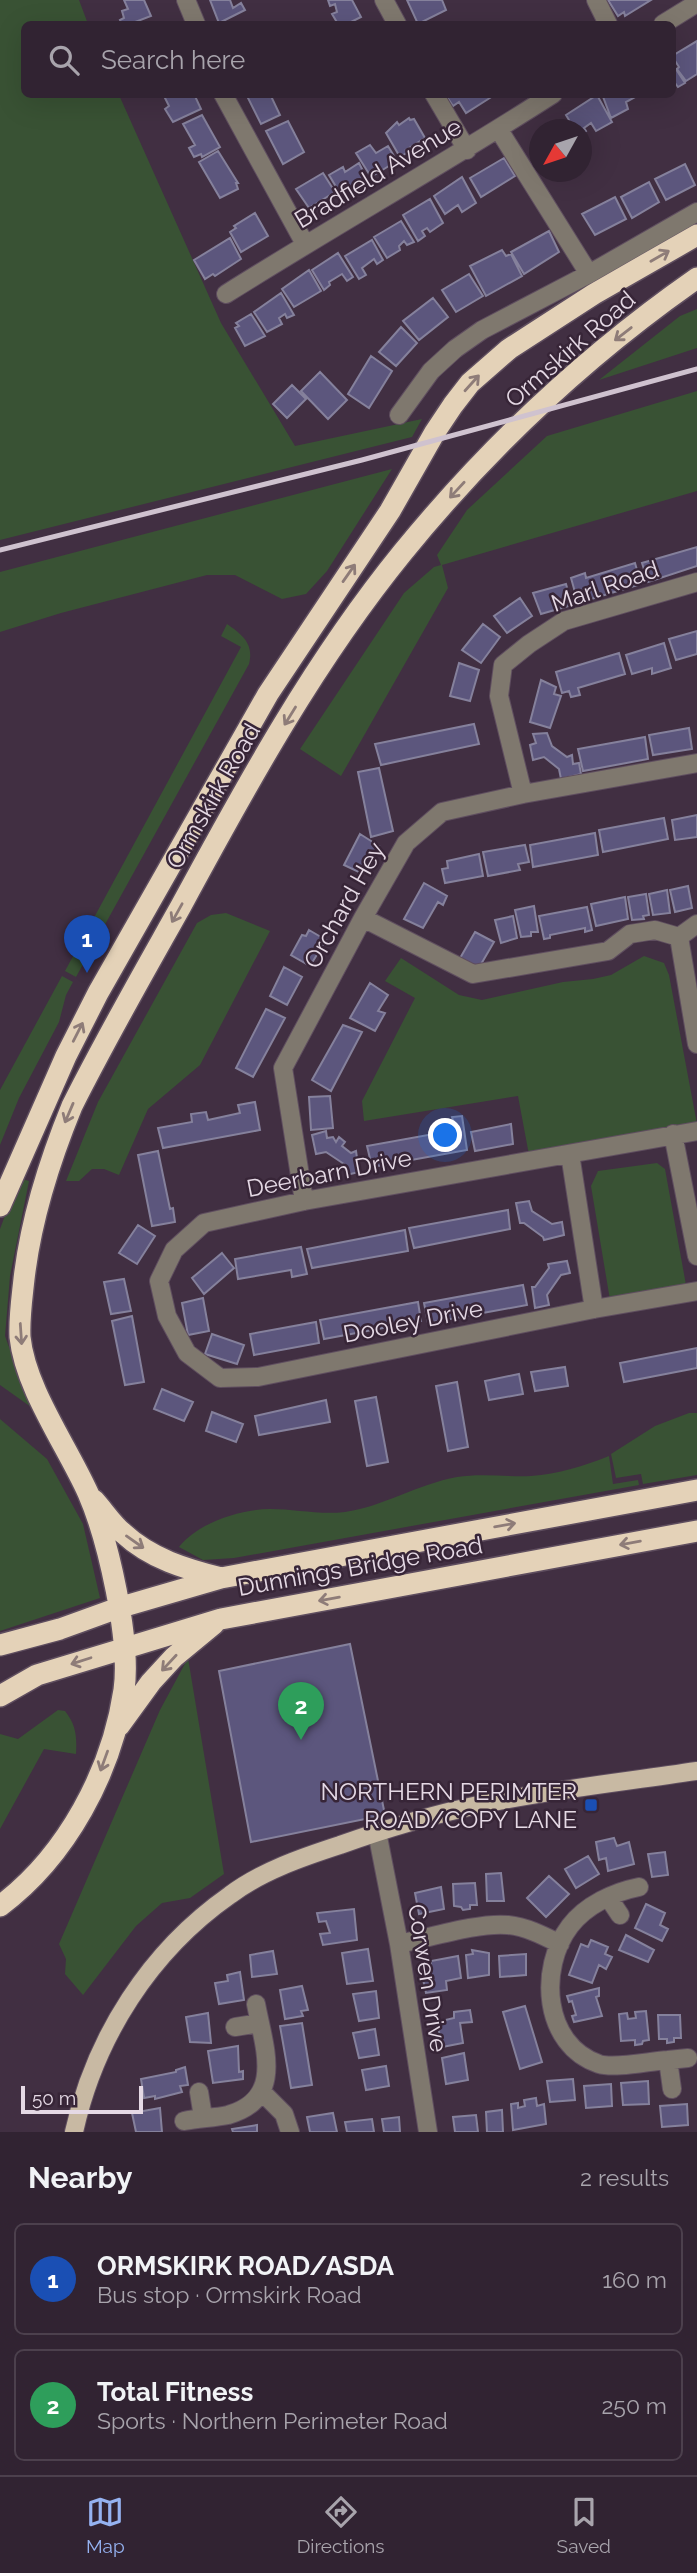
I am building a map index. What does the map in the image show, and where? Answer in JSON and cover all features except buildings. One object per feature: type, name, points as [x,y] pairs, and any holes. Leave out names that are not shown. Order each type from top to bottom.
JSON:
[{"type":"highway","name":"Ormskirk Road","points":[[0,1206],[66,1056],[139,921],[268,694],[390,511],[453,405],[470,383],[509,349],[594,294],[697,234]]},
{"type":"highway","name":"Ormskirk Road","points":[[88,1494],[25,1361],[20,1338],[20,1312],[27,1255],[50,1160],[90,1070],[247,784],[331,650],[403,552],[488,457],[548,399],[601,352],[697,278]]},
{"type":"highway","name":"Dunnings Bridge Road","points":[[0,1645],[221,1578],[697,1490]]},
{"type":"highway","points":[[88,1494],[123,1533],[153,1555],[177,1566],[221,1578]]},
{"type":"highway","points":[[0,1906],[65,1838],[91,1797],[114,1733],[124,1688],[124,1647],[118,1608],[110,1565],[88,1494]]},
{"type":"highway","name":"Dunnings Bridge Road","points":[[37,1675],[221,1619],[697,1531]]},
{"type":"highway","points":[[114,1733],[151,1682],[174,1657],[221,1619]]},
{"type":"highway","points":[[0,1677],[37,1675]]},
{"type":"highway","points":[[0,1696],[37,1675]]},
{"type":"main road","points":[[74,2132],[88,2080],[139,1983],[182,1933],[231,1894],[262,1875],[377,1832],[478,1805],[697,1771]]},
{"type":"street","points":[[186,0],[195,21]]},
{"type":"street","points":[[384,0],[395,21]]},
{"type":"street","points":[[596,0],[606,21]]},
{"type":"street","points":[[668,21],[697,3]]},
{"type":"street","points":[[225,98],[305,244]]},
{"type":"street","points":[[436,98],[467,150]]},
{"type":"street","name":"Bradfield Avenue","points":[[226,293],[467,150],[547,98]]},
{"type":"street","points":[[499,130],[589,274]]},
{"type":"street","points":[[399,415],[431,371],[455,349],[482,330],[589,274],[697,212]]},
{"type":"street","name":"Marl Road","points":[[523,794],[499,696],[503,665],[564,621],[697,582]]},
{"type":"street","name":"Orchard Hey","points":[[304,1201],[283,1068],[406,843],[442,812],[523,794],[697,763]]},
{"type":"street","points":[[363,918],[473,974],[608,951],[630,934],[655,930],[679,937]]},
{"type":"street","points":[[679,937],[697,924]]},
{"type":"street","points":[[679,937],[697,1044]]},
{"type":"street","name":"Deerbarn Drive","points":[[167,1316],[159,1280],[173,1250],[204,1223],[304,1201],[697,1131]]},
{"type":"street","points":[[673,1134],[697,1256]]},
{"type":"street","points":[[570,1154],[594,1309]]},
{"type":"street","name":"Dooley Drive","points":[[167,1316],[187,1353],[220,1378],[258,1377],[594,1309],[697,1291]]},
{"type":"street","name":"Corwen Drive","points":[[377,1832],[399,1944],[428,2132]]},
{"type":"street","points":[[639,1887],[622,1890],[608,1897],[582,1912],[569,1927],[553,1966],[550,1994],[553,2015],[572,2048],[601,2065],[688,2058]]},
{"type":"street","points":[[608,1897],[620,1915]]},
{"type":"street","points":[[399,1944],[491,1925],[508,1925],[534,1932],[560,1944]]},
{"type":"street","points":[[184,2121],[228,2115],[248,2105],[262,2093],[268,2067],[256,2004]]},
{"type":"street","points":[[235,2027],[260,2023]]},
{"type":"street","points":[[668,2060],[672,2089]]},
{"type":"street","points":[[199,2092],[203,2117]]},
{"type":"street","points":[[262,2093],[284,2114],[290,2132]]},
{"type":"green space","points":[[0,0],[79,0],[87,21],[21,21],[21,98],[120,98],[221,323],[295,446],[422,419],[412,437],[0,540]]},
{"type":"green space","points":[[697,309],[697,348],[599,380],[680,316]]},
{"type":"green space","points":[[697,391],[697,491],[442,565],[448,588],[341,776],[300,749],[404,593],[434,567],[441,565],[437,555],[467,510],[547,436]]},
{"type":"green space","points":[[392,469],[327,571],[306,594],[282,599],[235,575],[207,575],[61,613],[0,632],[0,572]]},
{"type":"green space","points":[[227,624],[246,641],[250,651],[249,664],[76,977],[65,971],[241,647],[221,636]]},
{"type":"green space","points":[[226,913],[270,931],[200,1065],[148,1109],[119,1175],[104,1169],[92,1169],[79,1181],[66,1181],[98,1102],[197,923],[211,915]]},
{"type":"green space","points":[[644,956],[664,963],[669,975],[697,1124],[529,1155],[518,1096],[364,1121],[362,1101],[415,998],[385,981],[401,958],[459,995],[482,1000],[563,982],[611,975]]},
{"type":"green space","points":[[62,976],[73,982],[66,995],[59,1022],[19,1098],[0,1145],[0,1090]]},
{"type":"green space","points":[[657,1163],[665,1169],[686,1285],[610,1300],[591,1186],[598,1171]]},
{"type":"green space","points":[[19,1178],[29,1181],[10,1276],[5,1336],[31,1407],[0,1385],[0,1229]]},
{"type":"green space","points":[[689,1413],[697,1413],[697,1475],[643,1484],[641,1474],[616,1478],[611,1454],[655,1426]]},
{"type":"green space","points":[[0,1419],[47,1459],[83,1524],[100,1598],[0,1631]]},
{"type":"green space","points":[[609,1456],[613,1484],[638,1480],[639,1485],[234,1558],[203,1560],[179,1547],[208,1524],[246,1512],[270,1509],[345,1512],[457,1477],[541,1475],[571,1469]]},
{"type":"green space","points":[[188,1658],[224,1874],[190,1898],[162,1903],[136,1926],[83,1995],[65,1974],[66,1959],[59,1944],[160,1710]]},
{"type":"green space","points":[[58,1710],[65,1711],[74,1726],[76,1754],[44,1749],[0,1829],[0,1734],[18,1739]]},
{"type":"railway","points":[[0,550],[362,460],[697,369]]},
{"type":"place","name":"ORMSKIRK ROAD/ASDA","points":[[87,973]]},
{"type":"place","name":"Total Fitness","points":[[301,1740]]},
{"type":"place","name":"NORTHERN PERIMTER ROAD/COPY LANE","points":[[591,1805]]}]
